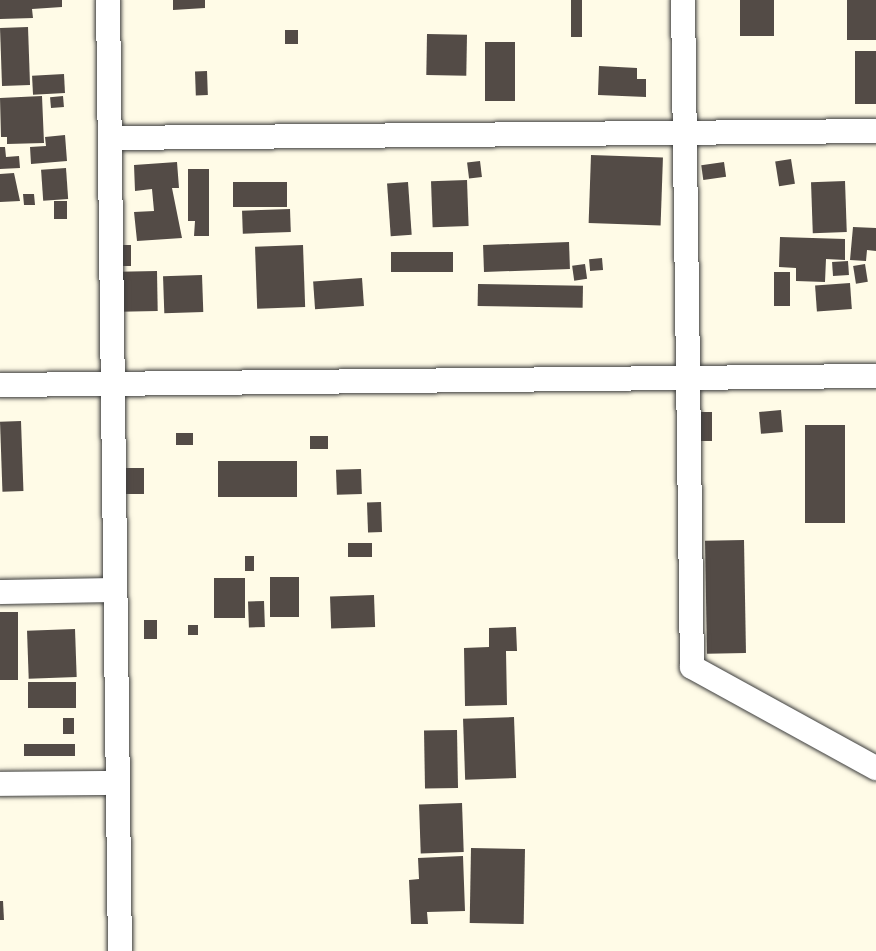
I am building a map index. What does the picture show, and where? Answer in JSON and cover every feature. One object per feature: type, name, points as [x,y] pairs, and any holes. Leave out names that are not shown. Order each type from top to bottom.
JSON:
[{"type":"street","points":[[108,0],[120,951]]},
{"type":"street","points":[[683,0],[692,667],[876,768]]},
{"type":"street","points":[[110,138],[876,130]]},
{"type":"street","points":[[0,385],[876,376]]},
{"type":"street","points":[[0,591],[115,590]]},
{"type":"street","points":[[0,784],[118,783]]},
{"type":"building","points":[[0,0],[62,0],[62,7],[32,9],[33,18],[0,19]]},
{"type":"building","points":[[173,0],[205,0],[205,8],[173,10]]},
{"type":"building","points":[[571,0],[582,0],[582,37],[571,37]]},
{"type":"building","points":[[740,0],[774,0],[774,36],[740,36]]},
{"type":"building","points":[[847,0],[876,0],[876,40],[847,40]]},
{"type":"building","points":[[28,27],[30,85],[2,86],[0,28]]},
{"type":"building","points":[[285,30],[298,30],[298,44],[285,44]]},
{"type":"building","points":[[427,34],[467,35],[466,76],[426,75]]},
{"type":"building","points":[[485,42],[515,42],[515,101],[485,101]]},
{"type":"building","points":[[855,51],[876,51],[876,104],[855,104]]},
{"type":"building","points":[[599,66],[637,68],[637,79],[646,79],[646,97],[598,95]]},
{"type":"building","points":[[195,71],[207,71],[208,95],[196,95]]},
{"type":"building","points":[[64,74],[65,93],[33,95],[32,76]]},
{"type":"building","points":[[42,96],[44,143],[7,144],[7,137],[1,137],[0,98]]},
{"type":"building","points":[[63,96],[64,107],[51,108],[50,97]]},
{"type":"building","points":[[65,135],[67,161],[31,164],[30,147],[46,146],[45,137]]},
{"type":"building","points":[[0,147],[5,147],[6,157],[19,156],[20,168],[0,169]]},
{"type":"building","points":[[591,155],[663,158],[661,225],[589,223]]},
{"type":"building","points":[[791,159],[795,184],[779,186],[775,162]]},
{"type":"building","points":[[480,161],[482,177],[469,178],[467,163]]},
{"type":"building","points":[[177,162],[179,188],[172,188],[182,238],[137,241],[134,212],[154,211],[152,189],[135,191],[134,165]]},
{"type":"building","points":[[724,162],[726,177],[703,180],[701,165]]},
{"type":"building","points":[[66,168],[68,199],[43,201],[41,170]]},
{"type":"building","points":[[188,169],[209,169],[209,236],[194,236],[195,221],[188,221]]},
{"type":"building","points":[[14,173],[20,201],[0,202],[0,174]]},
{"type":"building","points":[[467,180],[469,226],[433,227],[431,181]]},
{"type":"building","points":[[845,181],[847,232],[813,233],[811,182]]},
{"type":"building","points":[[233,182],[287,182],[287,207],[233,207]]},
{"type":"building","points":[[408,182],[412,235],[391,236],[387,183]]},
{"type":"building","points":[[23,194],[34,194],[35,205],[24,205]]},
{"type":"building","points":[[54,201],[67,201],[67,219],[54,219]]},
{"type":"building","points":[[290,209],[291,232],[243,234],[242,211]]},
{"type":"building","points":[[853,227],[876,228],[876,251],[867,250],[866,261],[850,260]]},
{"type":"building","points":[[780,237],[845,239],[845,260],[826,259],[825,282],[796,281],[796,268],[779,267]]},
{"type":"building","points":[[569,242],[570,269],[484,272],[483,245]]},
{"type":"building","points":[[114,245],[131,245],[131,266],[114,266]]},
{"type":"building","points":[[303,245],[305,307],[257,309],[255,247]]},
{"type":"building","points":[[391,252],[453,252],[453,272],[391,272]]},
{"type":"building","points":[[602,258],[603,270],[590,271],[589,259]]},
{"type":"building","points":[[848,261],[849,275],[833,276],[832,262]]},
{"type":"building","points":[[585,264],[587,279],[574,281],[572,266]]},
{"type":"building","points":[[865,264],[868,282],[856,284],[853,266]]},
{"type":"building","points":[[157,271],[158,311],[120,312],[119,272]]},
{"type":"building","points":[[774,272],[790,272],[790,306],[774,306]]},
{"type":"building","points":[[202,275],[203,312],[164,313],[163,276]]},
{"type":"building","points":[[362,278],[364,306],[315,309],[313,281]]},
{"type":"building","points":[[850,283],[852,309],[817,311],[815,285]]},
{"type":"building","points":[[478,284],[583,286],[583,308],[478,306]]},
{"type":"building","points":[[781,410],[783,432],[761,434],[759,412]]},
{"type":"building","points":[[694,412],[712,412],[712,441],[694,441]]},
{"type":"building","points":[[21,421],[23,491],[2,492],[0,422]]},
{"type":"building","points":[[805,425],[845,425],[845,523],[805,523]]},
{"type":"building","points":[[176,433],[193,433],[193,445],[176,445]]},
{"type":"building","points":[[310,436],[328,436],[328,449],[310,449]]},
{"type":"building","points":[[218,461],[297,461],[297,497],[218,497]]},
{"type":"building","points":[[124,468],[144,468],[144,494],[124,494]]},
{"type":"building","points":[[361,469],[362,494],[337,495],[336,470]]},
{"type":"building","points":[[367,502],[381,502],[382,532],[368,532]]},
{"type":"building","points":[[744,540],[746,653],[707,654],[705,541]]},
{"type":"building","points":[[348,543],[372,543],[372,557],[348,557]]},
{"type":"building","points":[[245,556],[254,556],[254,571],[245,571]]},
{"type":"building","points":[[270,577],[299,577],[299,617],[270,617]]},
{"type":"building","points":[[214,578],[245,578],[245,618],[214,618]]},
{"type":"building","points":[[374,595],[375,627],[331,629],[330,597]]},
{"type":"building","points":[[264,601],[265,627],[249,628],[248,602]]},
{"type":"building","points":[[0,612],[18,612],[18,680],[0,680]]},
{"type":"building","points":[[144,620],[157,620],[157,639],[144,639]]},
{"type":"building","points":[[188,625],[198,625],[198,635],[188,635]]},
{"type":"building","points":[[516,627],[517,651],[506,651],[507,705],[465,706],[464,648],[489,647],[489,628]]},
{"type":"building","points":[[75,629],[77,677],[29,679],[27,631]]},
{"type":"building","points":[[28,682],[76,682],[76,708],[28,708]]},
{"type":"building","points":[[514,717],[516,778],[465,780],[463,719]]},
{"type":"building","points":[[63,718],[74,718],[74,734],[63,734]]},
{"type":"building","points":[[457,730],[458,788],[425,789],[424,731]]},
{"type":"building","points":[[24,744],[75,744],[75,756],[24,756]]},
{"type":"building","points":[[462,803],[464,852],[421,853],[419,805]]},
{"type":"building","points":[[471,848],[525,849],[524,924],[470,923]]},
{"type":"building","points":[[463,856],[465,911],[427,912],[428,924],[411,924],[409,880],[419,879],[418,858]]},
{"type":"building","points":[[0,901],[3,901],[4,920],[0,920]]}]
